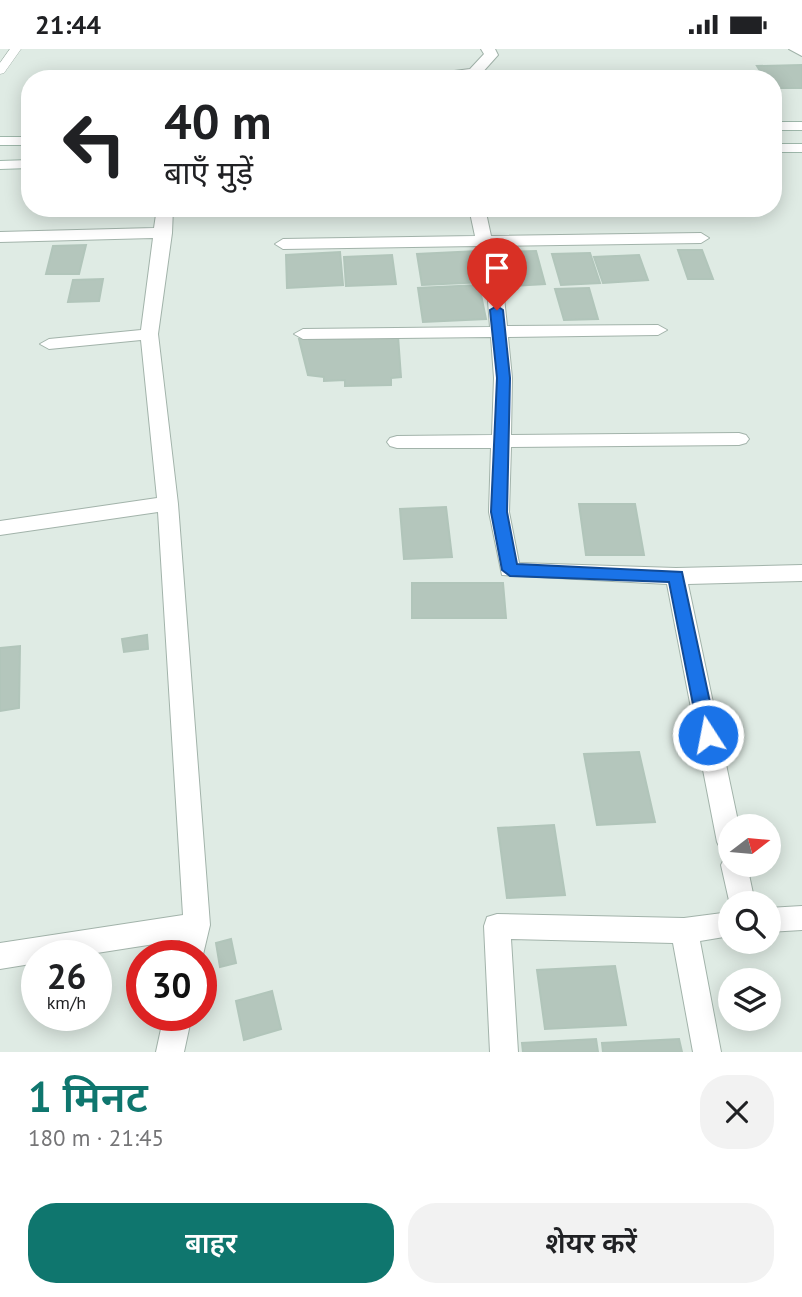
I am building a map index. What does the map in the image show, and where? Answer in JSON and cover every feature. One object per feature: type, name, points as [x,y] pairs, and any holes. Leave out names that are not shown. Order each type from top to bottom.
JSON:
[{"type":"street","points":[[480,70],[491,55],[488,49]]},
{"type":"street","points":[[796,49],[802,52]]},
{"type":"street","points":[[782,126],[802,126]]},
{"type":"street","points":[[0,141],[21,141]]},
{"type":"street","points":[[782,148],[802,148]]},
{"type":"street","points":[[0,165],[21,164]]},
{"type":"street","points":[[164,217],[149,334],[168,504],[197,925],[194,940]]},
{"type":"street","points":[[479,217],[495,288],[499,332],[503,378],[499,512],[510,570],[676,576],[802,573]]},
{"type":"street","points":[[0,237],[164,233]]},
{"type":"street","points":[[283,244],[701,238]]},
{"type":"street","points":[[303,334],[657,330]]},
{"type":"street","points":[[49,344],[149,334]]},
{"type":"street","points":[[397,442],[739,439]]},
{"type":"street","points":[[0,529],[168,504]]},
{"type":"street","points":[[676,576],[724,814]]},
{"type":"street","points":[[781,920],[801,919]]},
{"type":"street","points":[[0,957],[197,925]]},
{"type":"street","points":[[504,1052],[497,926],[684,931],[718,926]]},
{"type":"street","points":[[684,931],[706,1052]]},
{"type":"street","points":[[170,1052],[175,1031]]},
{"type":"lane","points":[[0,71],[16,49]]},
{"type":"building","points":[[802,65],[802,88],[782,88],[782,70],[759,70],[757,66]]},
{"type":"building","points":[[86,245],[79,274],[46,274],[53,246]]},
{"type":"building","points":[[678,250],[702,250],[713,279],[688,279]]},
{"type":"building","points":[[478,251],[485,282],[422,285],[417,254]]},
{"type":"building","points":[[536,251],[545,284],[512,286],[504,252]]},
{"type":"building","points":[[340,252],[343,285],[287,288],[286,255]]},
{"type":"building","points":[[590,253],[600,283],[561,285],[552,254]]},
{"type":"building","points":[[392,255],[396,284],[346,286],[344,257]]},
{"type":"building","points":[[639,255],[648,280],[603,283],[594,257]]},
{"type":"building","points":[[103,279],[99,301],[68,302],[73,280]]},
{"type":"building","points":[[479,285],[486,319],[423,322],[418,288]]},
{"type":"building","points":[[589,288],[598,319],[564,320],[555,289]]},
{"type":"building","points":[[354,335],[398,336],[401,377],[391,378],[391,385],[345,386],[345,380],[324,381],[324,377],[308,375],[299,339],[354,339]]},
{"type":"building","points":[[579,504],[635,504],[644,555],[586,555]]},
{"type":"building","points":[[446,507],[452,557],[404,559],[400,509]]},
{"type":"building","points":[[412,583],[503,583],[506,618],[412,618]]},
{"type":"building","points":[[147,635],[148,649],[124,652],[122,639]]},
{"type":"building","points":[[20,646],[19,708],[0,711],[0,648]]},
{"type":"building","points":[[639,752],[655,822],[597,825],[584,754]]},
{"type":"building","points":[[554,825],[565,895],[507,898],[498,828]]},
{"type":"building","points":[[231,939],[236,963],[220,967],[217,943]]},
{"type":"building","points":[[615,966],[626,1025],[545,1029],[537,970]]},
{"type":"building","points":[[272,991],[281,1029],[244,1040],[236,1001]]},
{"type":"building","points":[[596,1039],[598,1052],[523,1052],[522,1043]]},
{"type":"building","points":[[679,1039],[682,1052],[603,1052],[602,1043]]},
{"type":"route","points":[[497,310],[503,378],[499,512],[510,570],[676,576],[708,735]]}]
